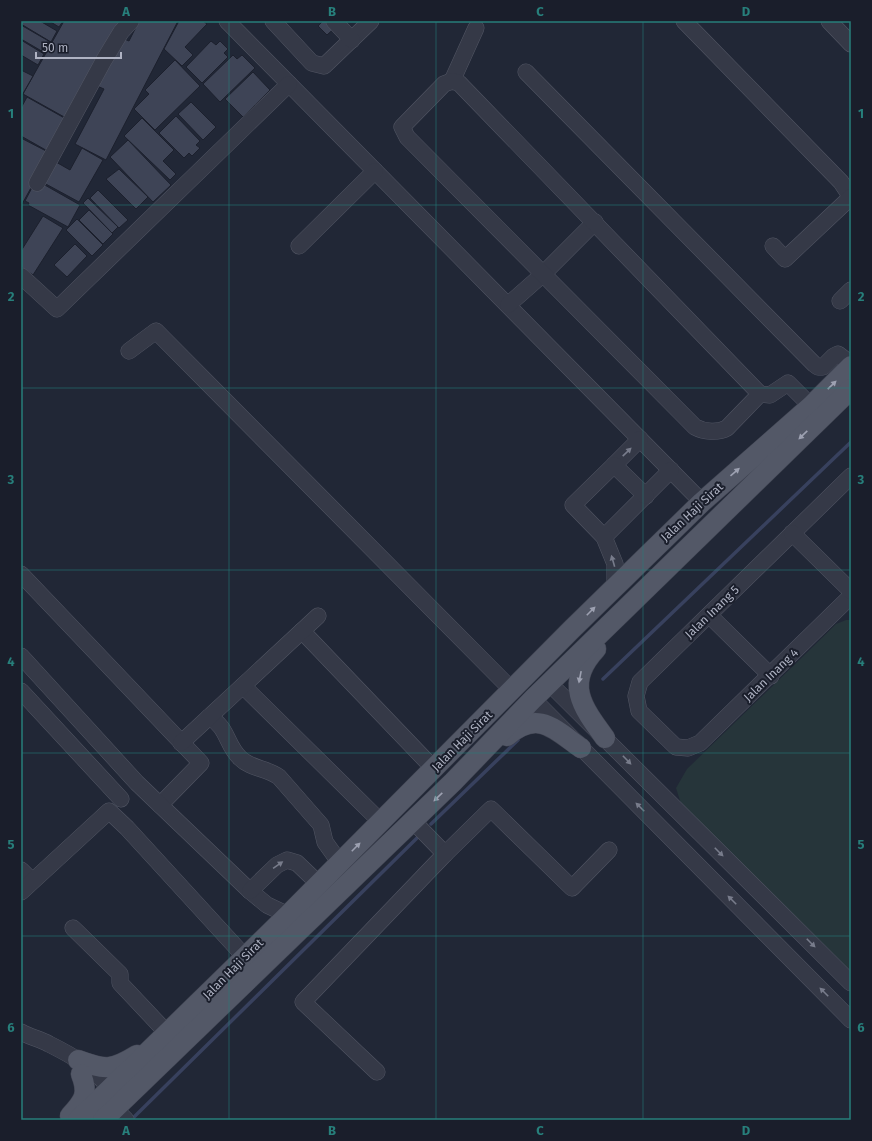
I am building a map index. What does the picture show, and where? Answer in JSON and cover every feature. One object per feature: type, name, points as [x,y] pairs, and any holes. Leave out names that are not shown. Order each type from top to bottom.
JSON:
[{"type":"main road","name":"Jalan Haji Sirat","points":[[78,1120],[115,1110],[163,1038],[434,769],[572,629],[702,502],[811,406],[851,365]]},
{"type":"main road","name":"Jalan Haji Sirat","points":[[115,1110],[128,1085],[139,1078],[220,995],[282,945],[413,821],[453,782],[539,689],[851,388]]},
{"type":"main road","points":[[606,738],[585,711],[579,691],[580,676],[586,659],[719,525],[754,483]]},
{"type":"main road","points":[[381,822],[420,790],[524,690],[539,689],[539,674],[568,645],[572,629]]},
{"type":"main road","points":[[453,782],[523,724],[534,722],[552,727],[581,748]]},
{"type":"main road","points":[[288,915],[306,913],[357,864],[390,843]]},
{"type":"main road","points":[[65,1120],[83,1100],[85,1085],[79,1067],[108,1069],[132,1058],[163,1038]]},
{"type":"main road","points":[[93,1120],[109,1105],[115,1110]]},
{"type":"street","points":[[37,183],[104,60],[121,32],[131,21]]},
{"type":"street","points":[[227,21],[702,502]]},
{"type":"street","points":[[272,21],[312,63],[324,66],[371,21]]},
{"type":"street","points":[[334,21],[352,40]]},
{"type":"street","points":[[684,21],[841,182],[851,197],[785,259],[773,246]]},
{"type":"street","points":[[829,21],[851,44]]},
{"type":"street","points":[[452,81],[476,28]]},
{"type":"street","points":[[526,72],[814,364],[818,367],[823,367],[838,354],[851,365]]},
{"type":"street","points":[[760,394],[459,83],[452,81],[444,84],[402,127],[407,137],[542,275],[695,427],[700,430],[721,431],[727,428],[760,394],[770,394],[788,383],[811,406]]},
{"type":"street","points":[[21,276],[57,309],[288,84]]},
{"type":"street","points":[[299,246],[375,171]]},
{"type":"street","points":[[508,305],[542,275],[595,222]]},
{"type":"street","points":[[129,351],[156,331],[512,690]]},
{"type":"street","points":[[616,586],[615,564],[604,537],[573,505],[640,439]]},
{"type":"street","points":[[614,465],[646,496]]},
{"type":"street","points":[[604,537],[671,470]]},
{"type":"street","name":"Jalan Inang 5","points":[[688,748],[676,747],[639,711],[636,696],[640,682],[851,476]]},
{"type":"street","points":[[792,533],[851,591]]},
{"type":"street","points":[[21,574],[201,763],[160,805]]},
{"type":"street","name":"Jalan Inang 4","points":[[688,748],[700,743],[771,676],[851,596]]},
{"type":"street","points":[[709,615],[771,676]]},
{"type":"street","points":[[181,743],[318,616]]},
{"type":"street","points":[[302,631],[434,769]]},
{"type":"street","points":[[21,656],[137,783],[250,891],[267,905],[288,915]]},
{"type":"street","points":[[243,686],[381,822]]},
{"type":"street","points":[[539,689],[606,738],[851,983]]},
{"type":"street","points":[[539,689],[581,748],[851,1020]]},
{"type":"street","points":[[21,691],[121,799]]},
{"type":"street","points":[[209,717],[223,727],[238,757],[246,763],[273,772],[279,777],[321,825],[325,842],[340,863]]},
{"type":"street","points":[[21,870],[27,887],[137,783]]},
{"type":"street","points":[[377,1072],[304,1002],[445,854],[491,809],[572,888],[608,850]]},
{"type":"street","points":[[109,811],[127,828],[245,957]]},
{"type":"street","points":[[413,821],[445,854]]},
{"type":"street","points":[[250,891],[277,865],[287,860],[296,863],[319,884]]},
{"type":"street","points":[[73,928],[120,974],[120,983],[163,1038]]},
{"type":"street","points":[[27,1035],[48,1054],[79,1067],[97,1086],[115,1110]]},
{"type":"shaded area","points":[[846,620],[851,620],[851,975],[682,807],[676,788],[687,769],[836,624]]},
{"type":"building","points":[[21,21],[40,21],[57,31],[51,42],[21,24]]},
{"type":"building","points":[[49,21],[63,21],[59,27]]},
{"type":"building","points":[[64,21],[120,21],[66,118],[23,94]]},
{"type":"building","points":[[139,21],[178,21],[106,160],[75,144],[104,89],[97,86],[122,38],[129,41]]},
{"type":"building","points":[[179,21],[203,21],[207,24],[185,47],[193,55],[182,66],[164,49]]},
{"type":"building","points":[[323,21],[341,22],[327,35],[318,26]]},
{"type":"building","points":[[21,25],[52,43],[45,53],[21,39]]},
{"type":"building","points":[[21,40],[44,54],[38,65],[21,55]]},
{"type":"building","points":[[211,41],[216,45],[220,41],[228,49],[224,53],[228,57],[202,83],[186,67]]},
{"type":"building","points":[[233,55],[237,59],[242,55],[255,68],[220,102],[203,84]]},
{"type":"building","points":[[175,60],[200,86],[155,130],[134,109],[149,94],[145,90]]},
{"type":"building","points":[[21,70],[33,76],[21,97]]},
{"type":"building","points":[[253,72],[270,90],[243,117],[225,99]]},
{"type":"building","points":[[27,97],[68,120],[75,107],[85,112],[58,160],[51,153],[21,136],[21,108]]},
{"type":"building","points":[[191,102],[216,127],[203,140],[178,114]]},
{"type":"building","points":[[176,116],[200,141],[196,145],[200,148],[192,156],[189,153],[184,158],[159,133]]},
{"type":"building","points":[[142,118],[174,150],[163,161],[176,174],[170,180],[124,136]]},
{"type":"building","points":[[21,138],[50,153],[21,206]]},
{"type":"building","points":[[128,140],[171,185],[153,202],[110,157]]},
{"type":"building","points":[[82,148],[103,160],[79,202],[44,183],[56,162],[70,170]]},
{"type":"building","points":[[119,169],[148,197],[136,209],[106,179]]},
{"type":"building","points":[[36,180],[80,205],[68,227],[28,205],[29,203],[25,201]]},
{"type":"building","points":[[98,190],[128,220],[119,228],[90,198]]},
{"type":"building","points":[[88,198],[118,227],[112,233],[83,203]]},
{"type":"building","points":[[89,210],[113,234],[103,244],[79,220]]},
{"type":"building","points":[[43,216],[63,228],[33,275],[21,267],[21,251]]},
{"type":"building","points":[[77,219],[103,245],[92,256],[66,230]]},
{"type":"building","points":[[75,244],[87,256],[67,277],[54,265]]},
{"type":"waterway","points":[[603,679],[851,442]]},
{"type":"waterway","points":[[431,824],[518,740]]},
{"type":"waterway","points":[[131,1120],[417,838]]}]
